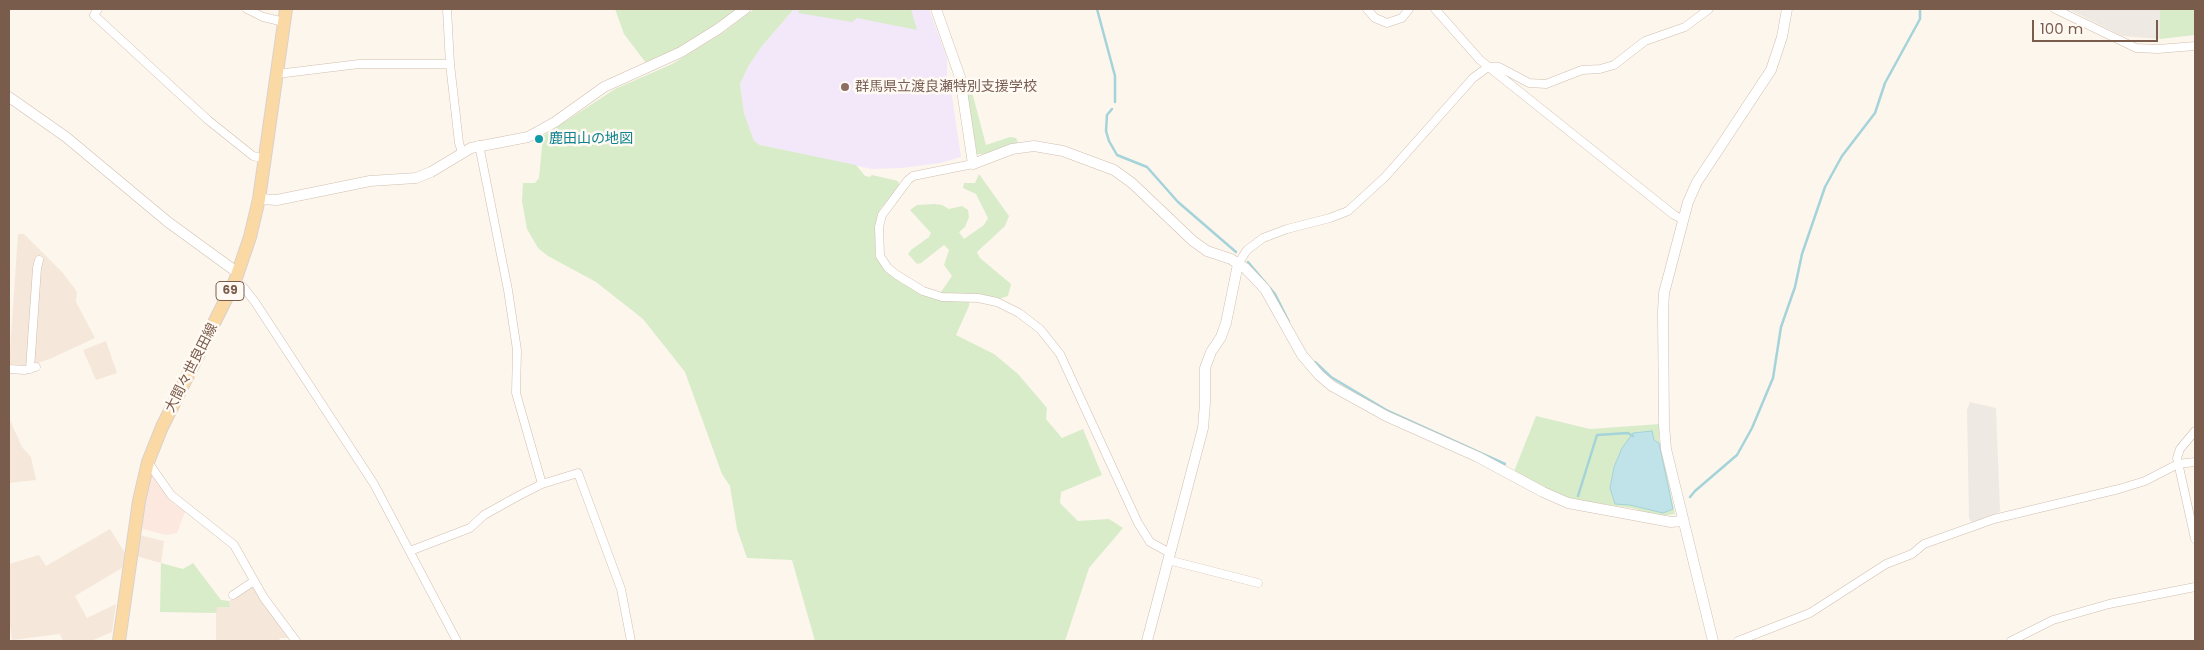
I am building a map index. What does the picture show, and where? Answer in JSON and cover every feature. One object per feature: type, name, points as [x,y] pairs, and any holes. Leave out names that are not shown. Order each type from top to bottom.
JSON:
[{"type":"main road","name":"大間々世良田線","points":[[119,641],[139,501],[148,462],[162,427],[237,277],[259,199],[286,9]]},
{"type":"street","points":[[98,9],[94,15],[208,120],[253,156],[265,159]]},
{"type":"street","points":[[247,9],[263,17],[284,22]]},
{"type":"street","points":[[447,9],[450,64],[459,143],[462,152]]},
{"type":"street","points":[[259,199],[277,200],[370,181],[416,178],[431,172],[462,152],[480,146],[521,139],[535,134],[604,87],[681,52],[718,29],[745,9]]},
{"type":"street","points":[[936,9],[960,77],[974,164]]},
{"type":"street","points":[[1367,9],[1375,18],[1387,23],[1402,18],[1409,9]]},
{"type":"street","points":[[1435,9],[1488,67],[1674,215],[1682,219]]},
{"type":"street","points":[[1147,641],[1203,428],[1205,368],[1226,323],[1238,264],[1247,250],[1264,238],[1287,229],[1330,218],[1348,211],[1385,177],[1474,78],[1488,67],[1499,67],[1529,83],[1546,84],[1582,70],[1600,69],[1614,65],[1644,42],[1685,27],[1709,9]]},
{"type":"street","points":[[1713,641],[1666,449],[1664,433],[1664,293],[1682,219],[1697,182],[1771,70],[1782,37],[1787,9]]},
{"type":"street","points":[[2055,9],[2136,48],[2158,49],[2195,46]]},
{"type":"street","points":[[277,74],[359,64],[450,64]]},
{"type":"street","points":[[9,97],[66,137],[237,277],[385,503],[457,641]]},
{"type":"street","points":[[480,146],[517,350],[516,393],[542,484]]},
{"type":"street","points":[[1258,583],[1169,556],[1153,545],[1138,523],[1060,354],[1040,329],[1018,313],[997,302],[978,298],[942,297],[923,291],[896,275],[882,261],[878,252],[880,221],[884,211],[908,180],[913,176],[974,164],[1012,149],[1034,146],[1063,151],[1106,166],[1132,183],[1193,241],[1207,251],[1231,259],[1264,289],[1302,355],[1319,375],[1332,386],[1386,416],[1478,457],[1543,492],[1568,503],[1671,522],[1683,521]]},
{"type":"street","points":[[9,369],[33,368],[37,268],[39,260]]},
{"type":"street","points":[[2195,430],[2180,449],[2177,458],[2195,539]]},
{"type":"street","points":[[148,462],[171,495],[234,545],[254,581],[296,641]]},
{"type":"street","points":[[1738,641],[1810,614],[1886,564],[1912,554],[1924,544],[1994,519],[2138,483],[2178,464],[2195,462]]},
{"type":"street","points":[[410,551],[470,528],[484,515],[542,484],[578,473],[617,576],[631,641]]},
{"type":"street","points":[[233,595],[254,581]]},
{"type":"street","points":[[2011,641],[2053,620],[2109,604],[2195,587]]},
{"type":"shaded area","name":"群馬県立渡良瀬特別支援学校","points":[[794,9],[929,9],[947,58],[947,78],[951,90],[961,157],[940,163],[902,168],[872,169],[760,145],[754,142],[744,113],[740,84],[749,65],[762,46]]},
{"type":"shaded area","points":[[2068,9],[2160,9],[2160,39],[2122,36]]},
{"type":"shaded area","points":[[18,234],[24,234],[63,273],[77,292],[76,302],[95,338],[30,366],[9,364]]},
{"type":"shaded area","points":[[106,341],[117,373],[96,380],[83,350]]},
{"type":"shaded area","points":[[1970,402],[1996,408],[2000,512],[1972,523],[1969,518],[1967,410]]},
{"type":"shaded area","points":[[9,418],[22,447],[31,457],[36,480],[9,483]]},
{"type":"shaded area","points":[[148,476],[154,476],[170,500],[185,512],[177,533],[166,535],[143,529],[141,519]]},
{"type":"shaded area","points":[[110,529],[125,553],[122,568],[75,596],[87,618],[116,604],[112,632],[91,641],[63,641],[60,634],[12,640],[9,619],[9,564],[39,555],[46,566]]},
{"type":"shaded area","points":[[139,535],[164,541],[161,563],[136,556]]},
{"type":"shaded area","points":[[253,586],[288,638],[280,638],[279,641],[216,641],[216,607],[230,607],[229,601]]},
{"type":"green space","points":[[615,9],[737,9],[693,40],[668,54],[646,63],[624,34]]},
{"type":"green space","points":[[754,9],[794,9],[762,46],[749,65],[740,84],[744,113],[754,141],[760,145],[856,165],[865,176],[870,177],[872,175],[898,181],[900,187],[880,209],[877,218],[875,256],[901,283],[939,300],[941,292],[952,276],[944,265],[949,250],[944,245],[917,264],[908,254],[929,237],[931,233],[910,210],[917,205],[935,204],[949,209],[962,206],[968,210],[969,217],[965,227],[959,232],[964,239],[984,225],[988,218],[976,194],[963,188],[964,183],[975,183],[979,174],[1009,216],[1005,226],[977,252],[980,258],[1011,284],[1008,296],[999,299],[980,294],[970,294],[969,306],[956,335],[994,354],[1018,374],[1047,408],[1046,419],[1062,438],[1083,429],[1102,475],[1061,492],[1060,503],[1078,521],[1109,519],[1123,528],[1089,568],[1065,641],[815,641],[792,560],[747,558],[737,529],[730,486],[722,474],[685,372],[643,319],[596,282],[548,256],[538,248],[527,229],[522,201],[523,183],[535,183],[539,178],[543,136],[615,89],[672,64],[724,32]]},
{"type":"green space","points":[[800,9],[911,9],[917,30],[857,18],[852,22],[798,13]]},
{"type":"green space","points":[[2160,9],[2195,9],[2195,35],[2160,39]]},
{"type":"green space","points":[[972,92],[986,145],[1010,137],[1016,138],[1018,143],[987,154],[977,154],[967,93]]},
{"type":"green space","points":[[1536,416],[1590,429],[1660,424],[1659,438],[1675,514],[1660,516],[1631,508],[1568,499],[1516,474],[1515,469]]},
{"type":"green space","points":[[161,563],[183,569],[193,563],[221,600],[229,601],[230,607],[217,607],[216,613],[160,612]]},
{"type":"water","points":[[1652,431],[1654,440],[1659,443],[1673,509],[1663,513],[1630,505],[1615,504],[1610,488],[1614,467],[1622,448],[1633,433]]},
{"type":"waterway","points":[[1097,9],[1115,76],[1115,102]]},
{"type":"waterway","points":[[1690,497],[1737,455],[1752,428],[1773,378],[1781,327],[1795,287],[1802,254],[1825,187],[1842,156],[1875,113],[1885,83],[1920,19],[1920,9]]},
{"type":"waterway","points":[[1112,109],[1107,115],[1106,131],[1117,155],[1147,167],[1178,202],[1236,252]]},
{"type":"waterway","points":[[1248,262],[1275,294],[1289,322]]},
{"type":"waterway","points":[[1315,362],[1331,377],[1388,411],[1505,464]]},
{"type":"waterway","points":[[1578,496],[1597,435],[1628,433],[1633,436]]},
{"type":"place","name":"群馬県立渡良瀬特別支援学校","points":[[845,87]]},
{"type":"place","name":"鹿田山の地図","points":[[539,139]]}]
